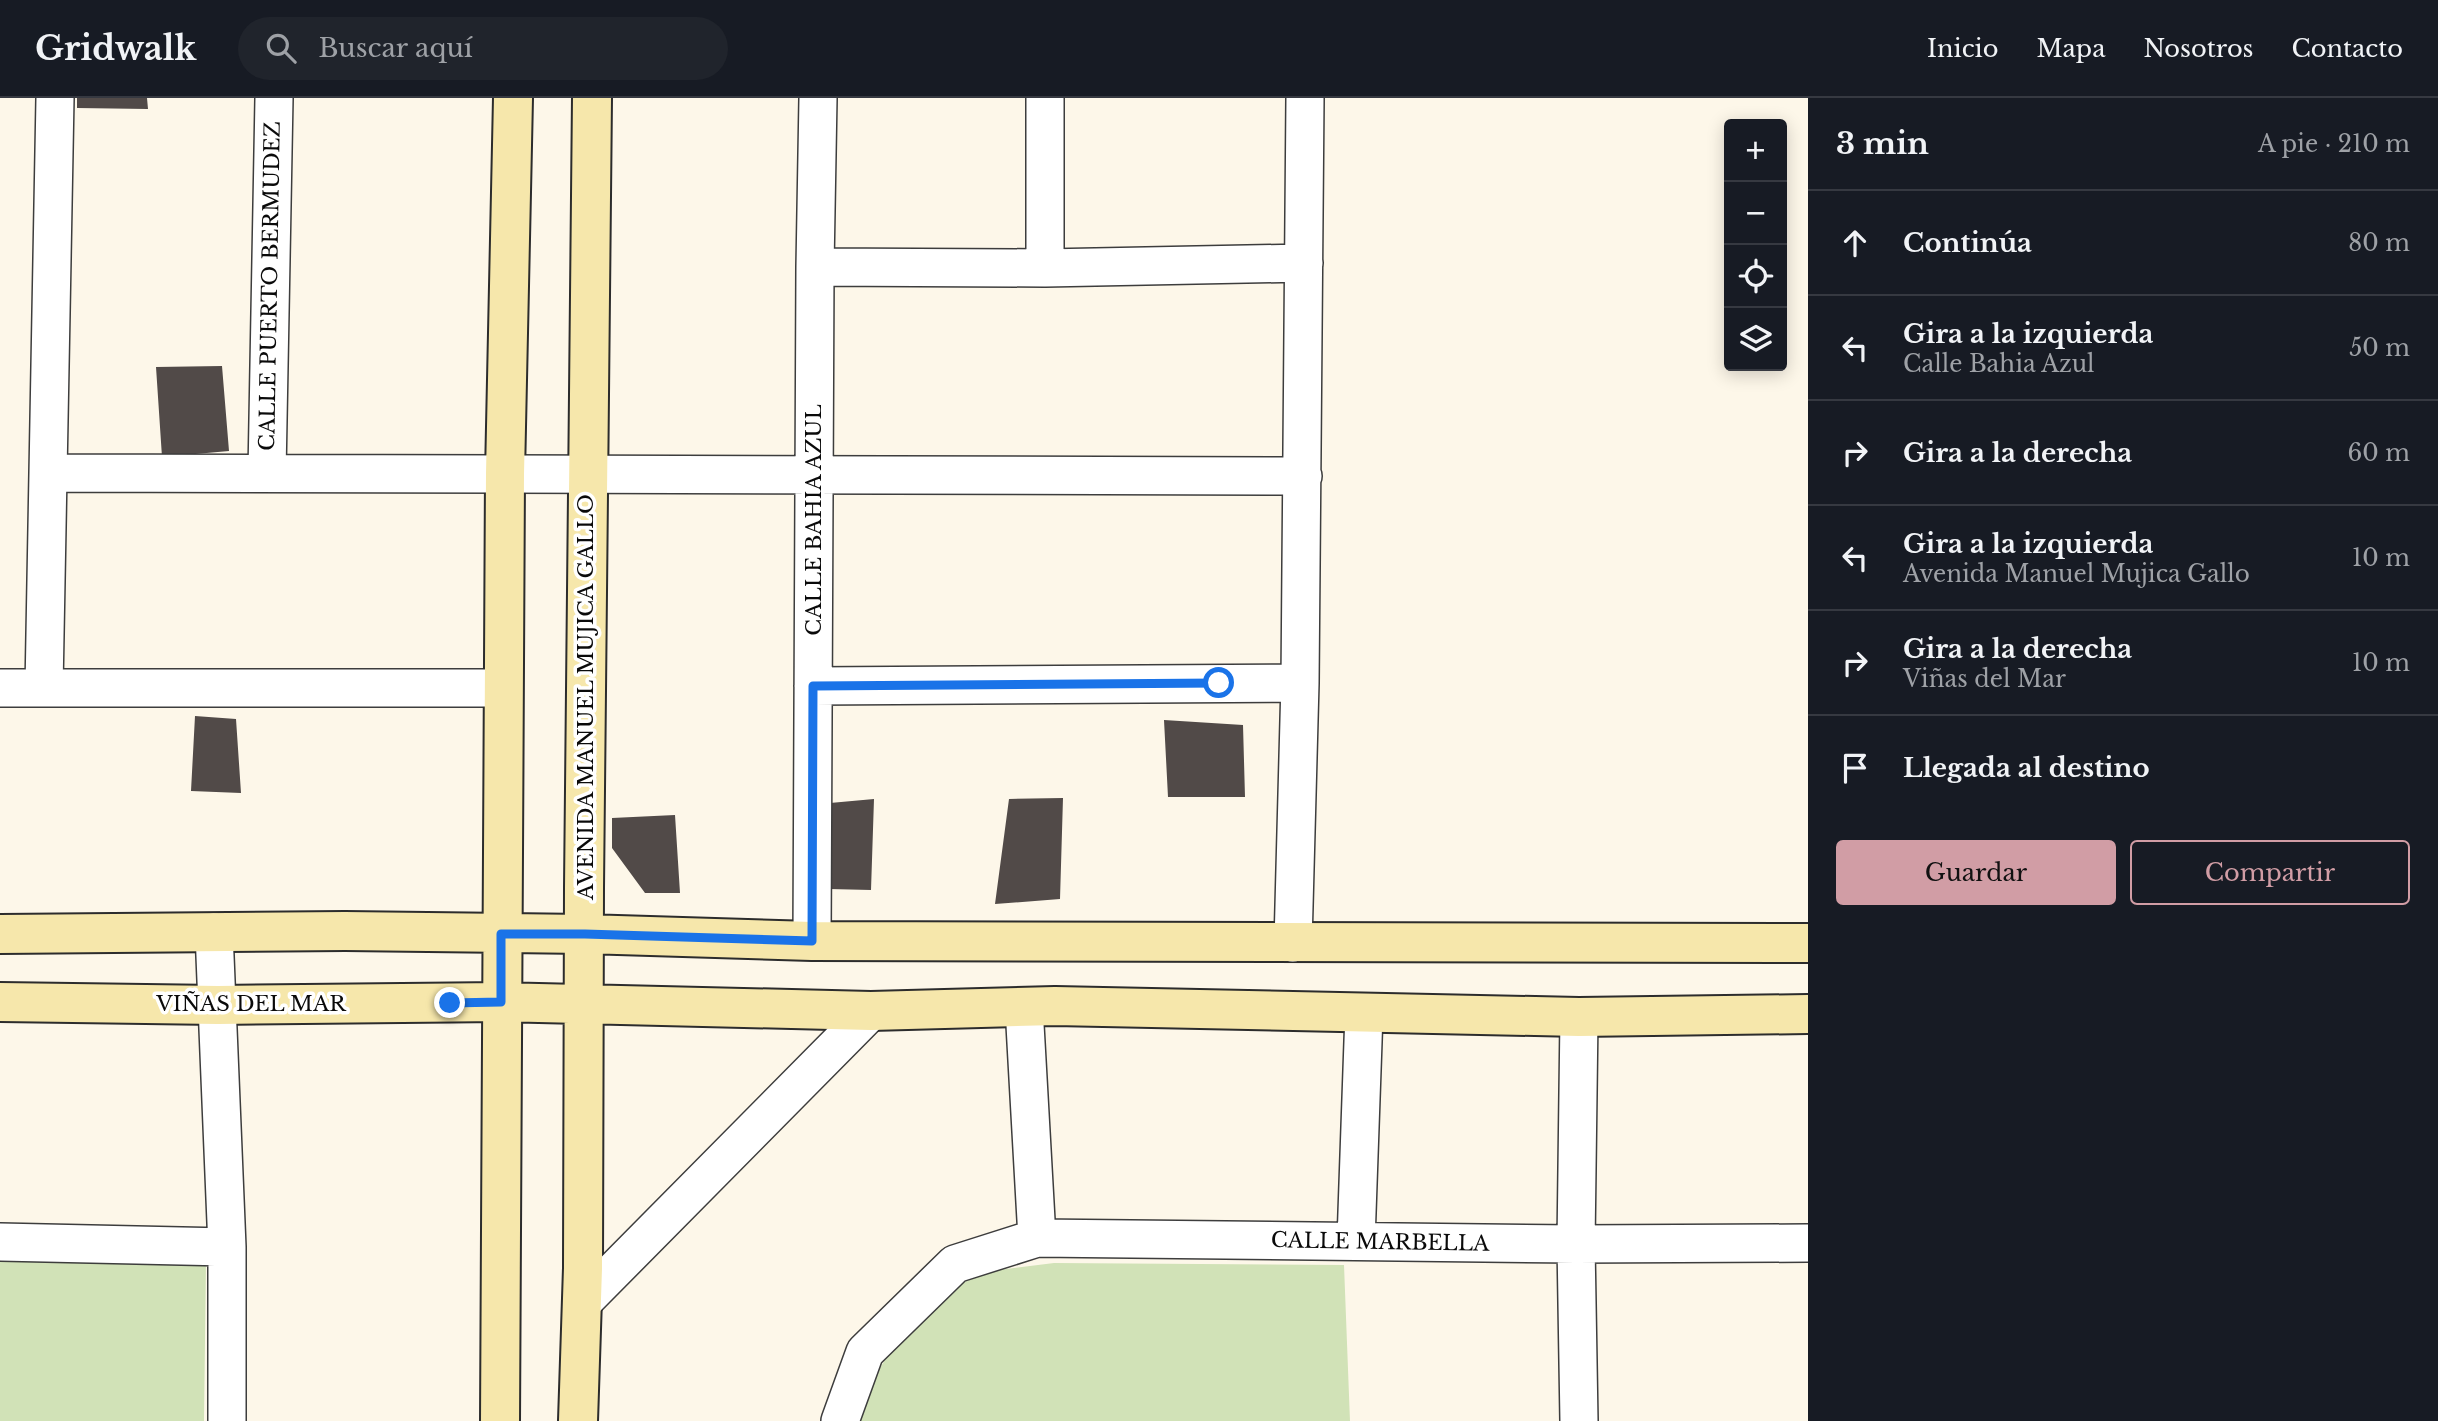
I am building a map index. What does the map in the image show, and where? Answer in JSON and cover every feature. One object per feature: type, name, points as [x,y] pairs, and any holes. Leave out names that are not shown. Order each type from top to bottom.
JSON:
[{"type":"street","points":[[44,688],[55,98]]},
{"type":"street","name":"CALLE PUERTO BERMUDEZ","points":[[267,473],[274,98]]},
{"type":"street","points":[[500,1421],[505,474],[513,98]]},
{"type":"street","name":"AVENIDA MANUEL MUJICA GALLO","points":[[578,1421],[582,1303],[592,98]]},
{"type":"street","name":"CALLE BAHIA AZUL","points":[[812,941],[818,98]]},
{"type":"street","points":[[1045,98],[1045,268]]},
{"type":"street","points":[[1293,943],[1303,477],[1305,98]]},
{"type":"street","points":[[815,267],[1045,268],[1304,263]]},
{"type":"street","points":[[48,472],[1303,477]]},
{"type":"street","points":[[813,686],[1300,683]]},
{"type":"street","points":[[0,688],[503,688]]},
{"type":"street","points":[[0,933],[345,931],[585,934],[812,941],[1808,943]]},
{"type":"street","points":[[214,932],[227,1247],[227,1421]]},
{"type":"street","name":"VIÑAS DEL MAR","points":[[0,1002],[218,1005],[501,1002],[871,1011],[1024,1007],[1579,1017],[1808,1014]]},
{"type":"street","points":[[1024,1007],[1037,1238]]},
{"type":"street","points":[[582,1303],[871,1011]]},
{"type":"street","points":[[1356,1241],[1364,1013]]},
{"type":"street","points":[[1578,1421],[1576,1244],[1579,1017]]},
{"type":"street","name":"CALLE MARBELLA","points":[[840,1421],[865,1352],[956,1264],[1037,1238],[1576,1244],[1808,1243]]},
{"type":"street","points":[[0,1242],[227,1247]]},
{"type":"green space","points":[[0,1260],[206,1261],[204,1421],[0,1421]]},
{"type":"green space","points":[[1054,1263],[1344,1265],[1350,1421],[857,1421],[868,1387],[905,1328],[946,1290],[990,1271]]},
{"type":"building","points":[[77,98],[147,98],[148,109],[77,108]]},
{"type":"building","points":[[222,366],[229,451],[162,457],[156,367]]},
{"type":"building","points":[[195,716],[236,719],[241,793],[191,791]]},
{"type":"building","points":[[1164,720],[1243,725],[1245,797],[1168,797]]},
{"type":"building","points":[[1063,798],[1060,899],[995,904],[1009,799]]},
{"type":"building","points":[[874,799],[871,890],[829,889],[830,803]]},
{"type":"building","points":[[675,815],[680,893],[645,893],[612,848],[612,818]]},
{"type":"route","points":[[450,1003],[501,1002],[501,934],[812,941],[813,686],[1219,683]]}]
